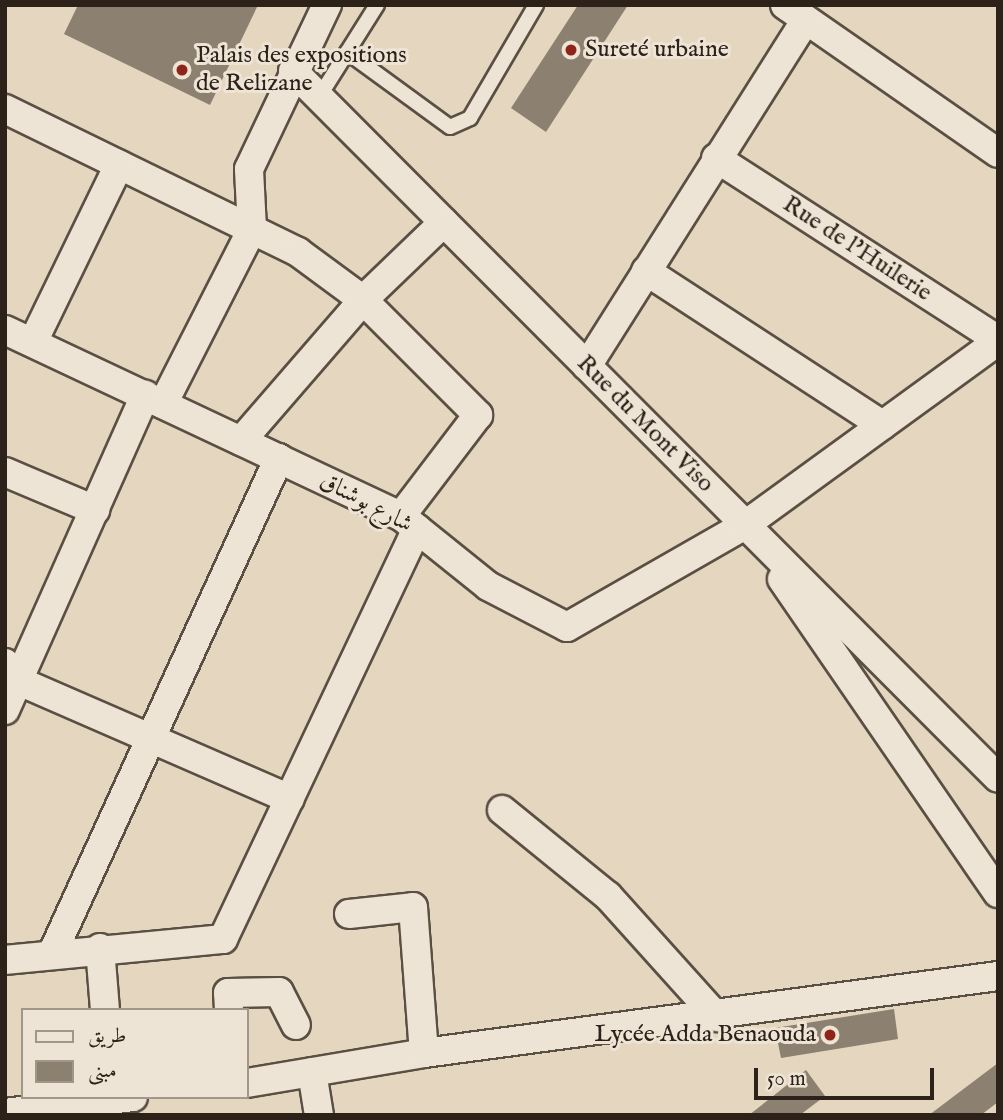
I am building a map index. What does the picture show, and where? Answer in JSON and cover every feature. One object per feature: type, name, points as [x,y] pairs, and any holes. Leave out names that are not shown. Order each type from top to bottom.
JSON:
[{"type":"street","points":[[5,710],[13,673],[95,510],[154,400],[252,229],[249,169],[293,71],[327,5]]},
{"type":"street","points":[[587,366],[716,158],[796,13],[998,153]]},
{"type":"street","name":"Rue du Mont Viso","points":[[293,71],[998,778]]},
{"type":"street","points":[[5,109],[298,252],[363,300],[478,415],[409,522],[290,799],[223,939],[52,951],[5,960]]},
{"type":"street","name":"Rue de l'Huilerie","points":[[716,158],[998,340]]},
{"type":"street","points":[[33,342],[119,165]]},
{"type":"street","points":[[241,441],[363,300],[444,222]]},
{"type":"street","points":[[646,271],[882,425]]},
{"type":"street","name":"شارع بوشناق","points":[[5,330],[409,522],[488,586],[567,627],[745,525]]},
{"type":"street","points":[[998,340],[745,525],[998,893]]},
{"type":"street","points":[[52,951],[279,458]]},
{"type":"street","points":[[5,472],[95,510]]},
{"type":"street","points":[[13,673],[290,799]]},
{"type":"street","points":[[502,810],[608,895],[717,1017]]},
{"type":"street","points":[[349,914],[413,907],[424,1053]]},
{"type":"street","points":[[100,948],[105,1008]]},
{"type":"street","points":[[248,1083],[424,1053],[717,1017],[998,976]]},
{"type":"street","points":[[229,1008],[228,993],[279,992],[296,1025]]},
{"type":"street","points":[[312,1072],[319,1115]]},
{"type":"street","points":[[5,1113],[111,1099]]},
{"type":"lane","points":[[319,97],[377,5]]},
{"type":"lane","points":[[347,52],[450,127],[470,118],[536,5]]},
{"type":"building","name":"Palais des expositions de Relizane","points":[[78,5],[258,5],[210,105],[64,34]]},
{"type":"building","points":[[578,5],[628,5],[546,132],[511,108]]},
{"type":"building","points":[[894,1009],[898,1039],[781,1058],[775,1028]]},
{"type":"building","points":[[998,1063],[998,1102],[981,1115],[929,1115]]},
{"type":"building","points":[[806,1070],[825,1096],[800,1115],[749,1115]]},
{"type":"place","name":"Sureté urbaine","points":[[571,50]]},
{"type":"place","name":"Palais des expositions de Relizane","points":[[182,70]]},
{"type":"place","name":"Lycée Adda Benaouda","points":[[830,1035]]}]
